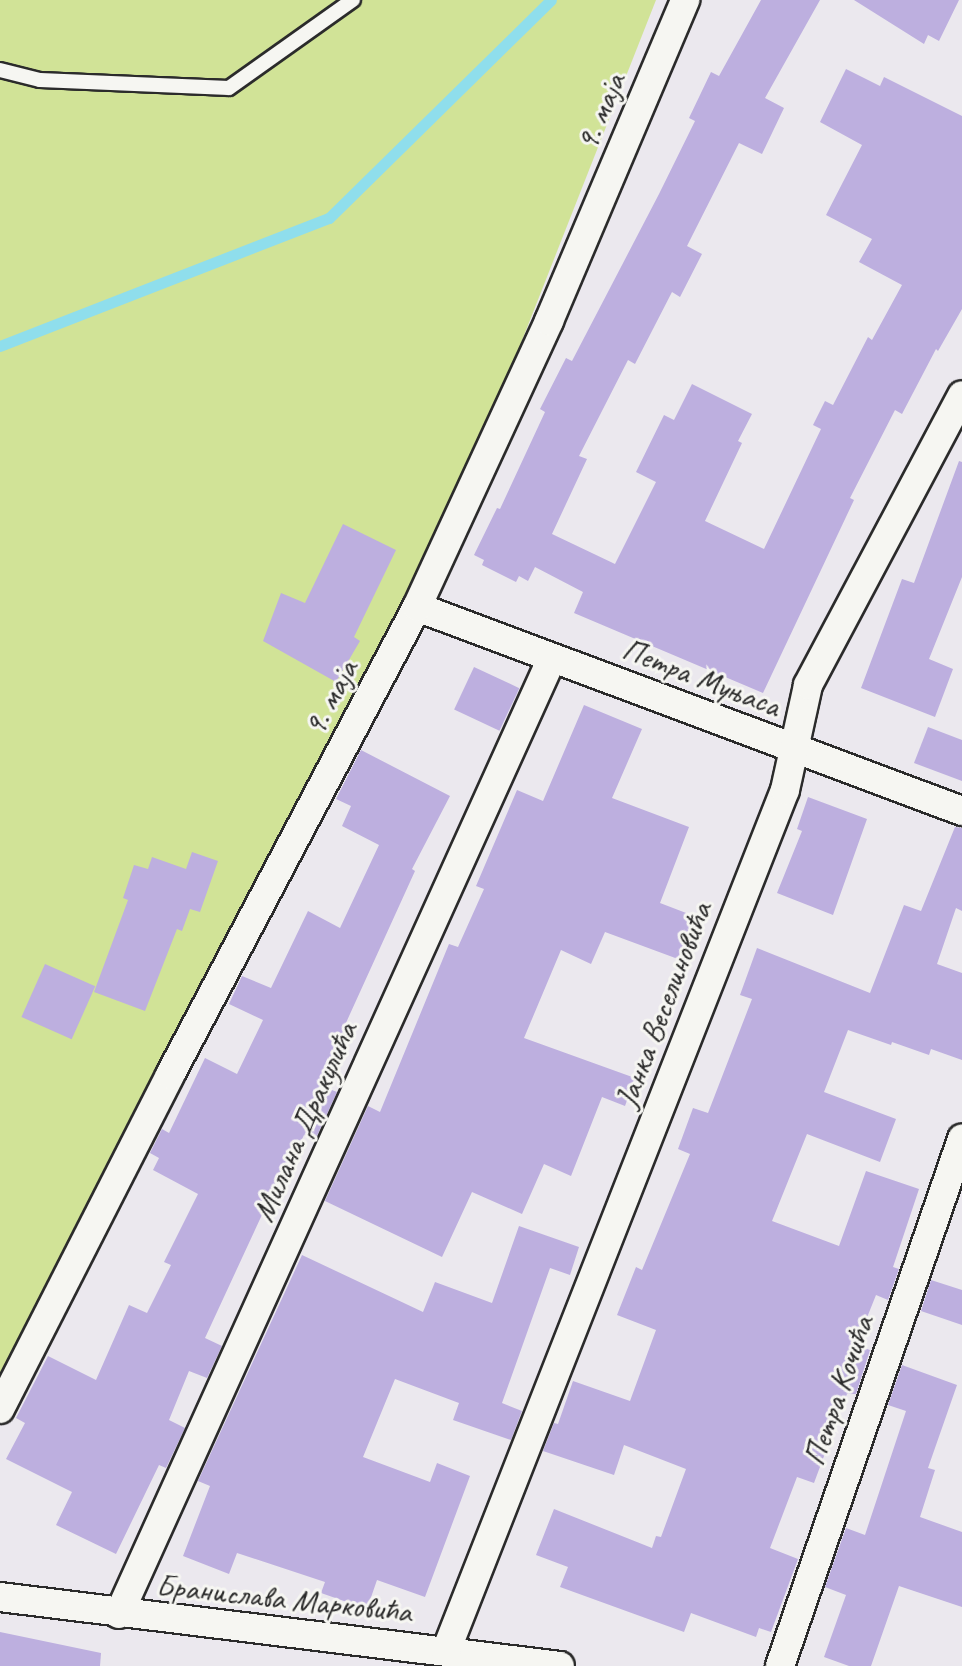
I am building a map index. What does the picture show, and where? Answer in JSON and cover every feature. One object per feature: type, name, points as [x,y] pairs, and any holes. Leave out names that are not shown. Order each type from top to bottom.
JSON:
[{"type":"street","name":"9. маја","points":[[0,1409],[170,1075],[417,607],[549,321],[685,0]]},
{"type":"street","name":"Јанка Веселиновића","points":[[446,1651],[785,790],[808,685],[962,395]]},
{"type":"street","name":"Петра Муњаса","points":[[417,607],[962,811]]},
{"type":"street","name":"Милана Дракулића","points":[[119,1614],[552,658]]},
{"type":"street","name":"Петра Кочића","points":[[780,1666],[962,1139]]},
{"type":"street","name":"Бранислава Марковића","points":[[0,1597],[560,1666]]},
{"type":"lane","points":[[0,70],[40,80],[229,88],[353,0]]},
{"type":"green space","points":[[0,0],[656,0],[417,607],[0,1409]]},
{"type":"building","points":[[761,0],[820,0],[765,98],[784,108],[762,154],[739,143],[687,246],[702,254],[680,297],[672,292],[635,364],[628,360],[579,456],[587,459],[552,534],[615,564],[656,482],[636,472],[664,415],[674,420],[692,384],[752,414],[738,441],[742,443],[705,521],[764,549],[821,429],[813,425],[825,401],[833,405],[868,337],[872,340],[902,285],[859,262],[872,239],[826,215],[862,145],[820,122],[846,69],[880,86],[884,77],[962,116],[962,309],[938,351],[936,349],[902,414],[895,410],[850,498],[854,500],[763,693],[574,613],[583,592],[535,567],[528,581],[519,576],[516,582],[482,565],[484,560],[474,555],[497,508],[500,509],[545,412],[540,409],[566,358],[572,361],[695,121],[689,118],[711,72],[719,76]]},
{"type":"building","points":[[854,0],[959,0],[939,41],[928,35],[924,44]]},
{"type":"building","points":[[959,461],[962,462],[962,577],[929,659],[953,669],[935,717],[861,688],[902,579],[914,583]]},
{"type":"building","points":[[343,524],[396,550],[354,637],[360,641],[336,682],[263,641],[281,593],[305,603]]},
{"type":"building","points":[[474,667],[519,688],[499,731],[454,710]]},
{"type":"building","points":[[584,705],[642,729],[612,798],[689,827],[660,903],[694,916],[678,959],[605,932],[591,964],[561,950],[524,1038],[635,1078],[625,1106],[602,1097],[571,1176],[544,1164],[522,1214],[472,1192],[442,1257],[325,1201],[368,1106],[380,1112],[449,944],[458,947],[484,889],[476,886],[517,790],[543,801]]},
{"type":"building","points":[[928,727],[962,740],[962,781],[914,763]]},
{"type":"building","points":[[361,750],[450,796],[412,869],[415,871],[345,1025],[352,1028],[324,1087],[337,1092],[315,1140],[304,1135],[282,1180],[279,1178],[205,1338],[222,1346],[207,1378],[189,1371],[169,1420],[185,1428],[166,1468],[159,1465],[116,1554],[56,1525],[72,1492],[6,1459],[25,1423],[16,1418],[48,1356],[96,1380],[129,1305],[147,1313],[171,1265],[164,1262],[198,1194],[153,1170],[159,1158],[150,1153],[162,1129],[169,1133],[205,1058],[237,1074],[263,1020],[229,1004],[242,976],[271,988],[308,911],[340,928],[379,845],[342,826],[351,806],[336,799]]},
{"type":"building","points":[[808,797],[867,819],[833,915],[777,893],[802,831],[797,829]]},
{"type":"building","points":[[955,827],[962,828],[962,911],[956,908],[937,964],[962,973],[962,1060],[931,1049],[929,1055],[892,1042],[891,1045],[848,1030],[824,1092],[896,1119],[880,1162],[807,1134],[772,1221],[839,1246],[866,1171],[919,1189],[893,1267],[899,1269],[888,1300],[876,1295],[856,1345],[870,1350],[856,1394],[847,1394],[814,1483],[797,1477],[770,1548],[798,1559],[771,1632],[759,1628],[756,1637],[691,1613],[684,1632],[560,1587],[568,1567],[536,1555],[554,1509],[652,1548],[656,1536],[661,1537],[686,1469],[624,1445],[614,1475],[543,1451],[554,1423],[558,1424],[573,1381],[630,1401],[656,1330],[617,1315],[636,1267],[642,1270],[690,1154],[678,1149],[693,1108],[708,1113],[752,999],[740,995],[757,948],[870,993],[904,905],[921,911]]},
{"type":"building","points":[[192,852],[218,861],[200,912],[190,909],[182,931],[177,929],[145,1011],[94,992],[128,900],[123,898],[134,865],[148,869],[152,857],[186,869]]},
{"type":"building","points":[[45,964],[95,986],[72,1039],[21,1017]]},
{"type":"building","points":[[519,1226],[579,1247],[570,1275],[550,1268],[502,1403],[522,1411],[511,1440],[453,1420],[459,1403],[395,1379],[363,1457],[430,1482],[437,1463],[470,1476],[425,1597],[377,1580],[367,1609],[321,1593],[325,1582],[237,1553],[229,1574],[183,1556],[210,1486],[198,1481],[302,1255],[423,1312],[435,1282],[492,1303]]},
{"type":"building","points":[[931,1280],[962,1290],[962,1325],[921,1311]]},
{"type":"building","points":[[902,1365],[957,1385],[928,1468],[935,1470],[920,1517],[962,1532],[962,1607],[899,1586],[871,1666],[849,1666],[824,1657],[846,1595],[825,1587],[846,1528],[865,1535],[906,1411],[888,1405]]},
{"type":"building","points":[[0,1632],[101,1653],[100,1666],[0,1666]]},
{"type":"waterway","points":[[0,346],[329,218],[551,0]]}]
